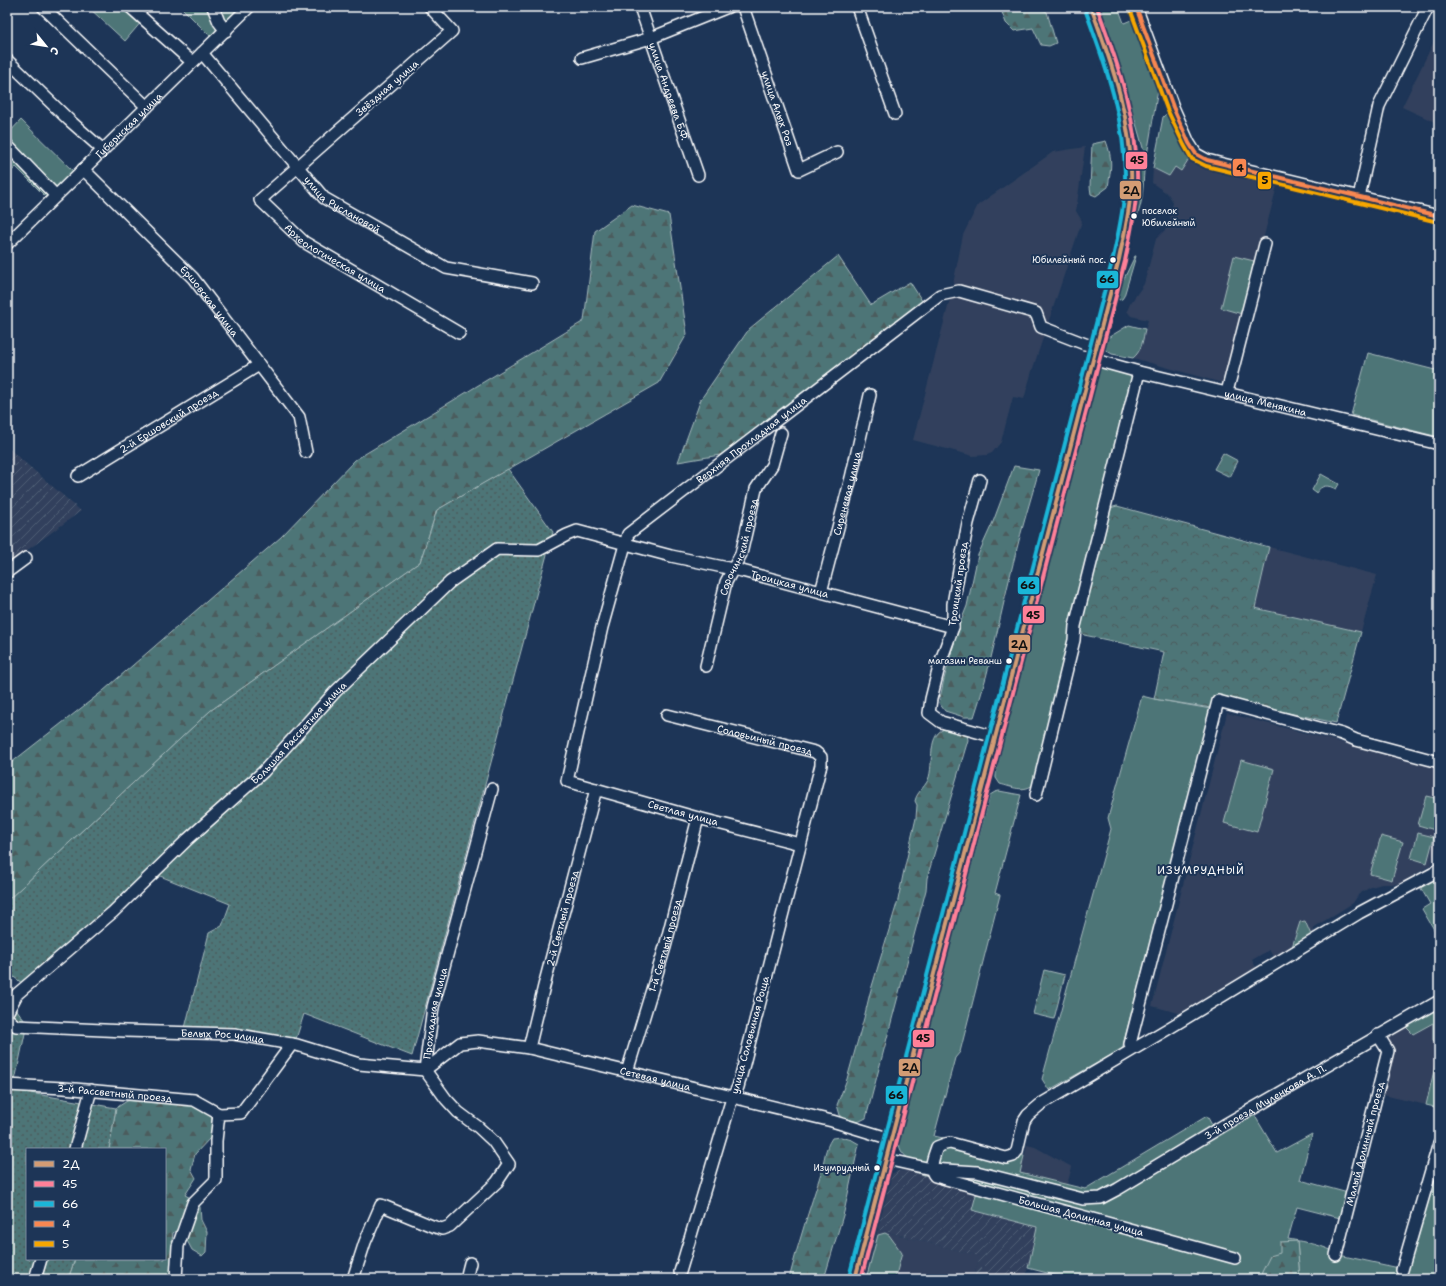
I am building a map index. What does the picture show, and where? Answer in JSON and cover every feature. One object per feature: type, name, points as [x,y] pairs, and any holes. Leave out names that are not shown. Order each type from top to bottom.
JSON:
[{"type":"main road","points":[[855,1279],[1119,259],[1129,208],[1131,175],[1126,121],[1118,88],[1103,39],[1091,7]]},
{"type":"street","points":[[43,7],[147,107]]},
{"type":"street","points":[[130,7],[192,62]]},
{"type":"street","points":[[213,7],[219,22],[226,31]]},
{"type":"street","name":"Губернская улица","points":[[7,244],[250,7]]},
{"type":"street","name":"Звёздная улица","points":[[298,166],[452,31],[430,7]]},
{"type":"street","name":"улица Андреева Б.Ф.","points":[[640,7],[698,175]]},
{"type":"street","points":[[582,58],[651,38],[728,7]]},
{"type":"street","name":"улица Алых Роз","points":[[744,7],[799,170],[837,152]]},
{"type":"street","points":[[857,7],[895,114]]},
{"type":"street","points":[[1136,7],[1173,107],[1189,143],[1196,154],[1207,160],[1439,216]]},
{"type":"street","points":[[1359,197],[1379,106],[1428,7]]},
{"type":"street","name":"улица Руслановой","points":[[202,53],[324,198],[446,268],[532,282]]},
{"type":"street","points":[[7,60],[69,120],[103,150]]},
{"type":"street","points":[[7,145],[56,196]]},
{"type":"street","name":"Археологическая улица","points":[[298,166],[260,200],[304,242],[459,333]]},
{"type":"street","name":"Ершовская улица","points":[[83,169],[193,278],[299,417],[306,452]]},
{"type":"street","points":[[1227,392],[1265,244]]},
{"type":"street","name":"Верхняя Прохладная улица","points":[[567,781],[602,627],[628,534],[940,295],[959,291],[1036,313],[1041,327],[1085,344],[1094,352]]},
{"type":"street","name":"улица Менякина","points":[[1094,352],[1139,372],[1439,444]]},
{"type":"street","name":"2-й Ершовский проезд","points":[[78,476],[259,365]]},
{"type":"street","points":[[1036,795],[1074,640],[1075,626],[1139,372]]},
{"type":"street","name":"Сиреневая улица","points":[[822,592],[870,395]]},
{"type":"street","name":"Сорочинский проезд","points":[[706,666],[726,582],[741,554],[756,489],[772,465],[781,433]]},
{"type":"street","name":"Троицкий проезд","points":[[980,480],[963,545],[953,604],[953,627],[940,663],[929,713],[941,722],[995,737]]},
{"type":"street","name":"Большая Рассветная улица","points":[[7,1013],[17,994],[114,912],[188,839],[263,772],[335,692],[450,582],[497,549],[539,550],[577,531],[625,544]]},
{"type":"street","name":"Троицкая улица","points":[[625,544],[671,556],[733,569],[953,627]]},
{"type":"street","points":[[7,572],[26,558]]},
{"type":"street","points":[[1133,1048],[1130,1044],[1218,701],[1335,732],[1356,740],[1439,762]]},
{"type":"street","name":"Соловьиный проезд","points":[[667,715],[815,752],[821,757],[821,764],[800,844]]},
{"type":"street","name":"Светлая улица","points":[[567,781],[698,818],[800,844]]},
{"type":"street","name":"Прохладная улица","points":[[353,1279],[365,1242],[381,1205],[432,1226],[442,1229],[446,1228],[497,1182],[508,1164],[493,1141],[478,1127],[458,1112],[446,1099],[426,1070],[433,1007],[492,789]]},
{"type":"street","name":"2-й Светлый проезд","points":[[529,1048],[596,789]]},
{"type":"street","name":"1-й Светлый проезд","points":[[627,1072],[665,947],[698,818]]},
{"type":"street","name":"улица Соловьиная Роща","points":[[680,1272],[732,1098],[738,1087],[800,844]]},
{"type":"street","points":[[931,1169],[933,1156],[937,1147],[950,1143],[1006,1158],[1013,1156],[1017,1151],[1024,1121],[1034,1109],[1359,912],[1434,873],[1439,868]]},
{"type":"street","name":"3-й проезд Муленкова А. П.","points":[[1091,1200],[1101,1198],[1118,1189],[1206,1135],[1439,1001]]},
{"type":"street","name":"Белых Рос улица","points":[[7,1018],[16,1026],[234,1034],[292,1044],[359,1064],[426,1070]]},
{"type":"street","name":"Малый Долинный проезд","points":[[1336,1255],[1388,1051],[1378,1035]]},
{"type":"street","name":"Сетевая улица","points":[[426,1070],[460,1043],[478,1040],[529,1048],[832,1121],[891,1138]]},
{"type":"street","points":[[176,1279],[178,1246],[193,1203],[216,1180],[216,1141],[219,1114],[241,1113],[292,1044]]},
{"type":"street","name":"3-й Рассветный проезд","points":[[7,1085],[91,1090],[194,1100],[219,1114]]},
{"type":"street","points":[[75,1148],[91,1090]]},
{"type":"street","points":[[1402,1270],[1439,1143]]},
{"type":"street","name":"Большая Долинная улица","points":[[886,1159],[931,1169],[977,1172],[1091,1200]]},
{"type":"street","name":"Большая Долинная улица","points":[[931,1169],[932,1174],[935,1176],[1235,1258]]},
{"type":"street","points":[[35,1279],[41,1260]]},
{"type":"street","points":[[466,1279],[470,1263]]},
{"type":"shaded area","points":[[1439,31],[1439,124],[1402,107]]},
{"type":"shaded area","points":[[1085,147],[1076,211],[1082,221],[1024,399],[1013,397],[1001,442],[992,453],[973,456],[913,440],[950,299],[963,235],[978,205],[1053,152]]},
{"type":"shaded area","points":[[1192,154],[1276,182],[1277,186],[1226,382],[1222,383],[1133,358],[1139,352],[1148,320],[1131,316],[1127,311],[1144,284],[1156,239],[1166,229],[1170,220],[1173,202],[1168,194],[1152,183],[1153,168],[1169,176],[1175,167],[1181,170]]},
{"type":"shaded area","points":[[7,447],[81,511],[7,565]]},
{"type":"shaded area","points":[[1269,547],[1377,575],[1361,632],[1255,608]]},
{"type":"shaded area","points":[[1227,713],[1439,767],[1439,837],[1431,865],[1400,884],[1382,884],[1371,887],[1359,894],[1353,903],[1313,928],[1315,933],[1311,935],[1305,922],[1300,922],[1292,947],[1274,958],[1269,950],[1252,960],[1257,969],[1182,1014],[1152,1006]]},
{"type":"shaded area","points":[[1433,1023],[1433,1040],[1439,1049],[1426,1105],[1379,1094],[1392,1048],[1386,1037],[1405,1026],[1413,1033]]},
{"type":"shaded area","points":[[1027,1145],[1035,1147],[1072,1167],[1067,1185],[1020,1173]]},
{"type":"shaded area","points":[[908,1170],[977,1191],[972,1210],[1038,1227],[1025,1279],[981,1279],[974,1277],[979,1256],[876,1229],[890,1175],[897,1171]]},
{"type":"shaded area","points":[[876,1229],[980,1256],[973,1279],[863,1279]]},
{"type":"green space","points":[[88,7],[126,7],[142,21],[125,41]]},
{"type":"green space","points":[[181,7],[211,7],[216,23],[216,30],[211,37]]},
{"type":"green space","points":[[216,7],[242,7],[228,22],[224,21]]},
{"type":"green space","points":[[1000,7],[1040,7],[1047,12],[1056,43],[1049,46],[1041,45],[1033,28],[1014,31],[1006,23]]},
{"type":"green space","points":[[1098,7],[1118,7],[1124,23],[1136,18],[1159,83],[1147,155],[1145,155],[1125,85]]},
{"type":"green space","points":[[1166,114],[1171,115],[1185,148],[1192,154],[1181,171],[1175,167],[1169,176],[1153,168],[1163,117]]},
{"type":"green space","points":[[21,120],[75,173],[48,199],[16,167],[7,175],[7,135]]},
{"type":"green space","points":[[1106,141],[1111,164],[1108,187],[1096,196],[1091,194],[1090,187],[1092,144]]},
{"type":"green space","points":[[1141,168],[1144,171],[1142,194],[1139,211],[1137,216],[1135,216],[1139,169]]},
{"type":"green space","points":[[632,205],[669,215],[687,334],[659,383],[437,510],[420,562],[210,711],[7,901],[7,766],[103,691],[281,537],[355,460],[584,321],[595,231]]},
{"type":"green space","points":[[838,256],[871,305],[910,282],[924,304],[720,455],[678,462],[701,399],[749,329]]},
{"type":"green space","points":[[1135,256],[1124,296],[1119,300],[1117,296],[1118,291]]},
{"type":"green space","points":[[1234,256],[1254,261],[1242,314],[1221,308]]},
{"type":"green space","points":[[1129,325],[1145,329],[1142,345],[1133,358],[1112,354],[1104,349],[1104,342],[1106,339]]},
{"type":"green space","points":[[1368,353],[1435,370],[1439,358],[1439,437],[1351,415]]},
{"type":"green space","points":[[1104,367],[1134,376],[1034,784],[1030,787],[1022,789],[1013,788],[1000,784],[996,778],[996,771],[1095,372],[1099,368]]},
{"type":"green space","points":[[1223,453],[1238,461],[1230,477],[1214,469]]},
{"type":"green space","points":[[1014,466],[1039,470],[1018,545],[991,657],[974,717],[964,717],[945,711],[939,703],[959,626],[967,606],[978,555],[993,522]]},
{"type":"green space","points":[[508,469],[553,532],[412,1056],[304,1014],[296,1039],[185,1028],[209,933],[222,926],[230,904],[160,876],[30,989],[7,972],[7,901],[210,711],[420,562],[437,510]]},
{"type":"green space","points":[[1321,474],[1339,484],[1336,489],[1325,486],[1316,493],[1312,490]]},
{"type":"green space","points":[[1117,506],[1269,547],[1255,608],[1361,632],[1336,723],[1214,697],[1211,708],[1154,699],[1164,652],[1084,635],[1080,630],[1110,508]]},
{"type":"green space","points":[[1142,696],[1211,709],[1122,1049],[1049,1090],[1042,1079],[1111,829],[1108,818]]},
{"type":"green space","points":[[948,728],[967,733],[968,740],[927,878],[926,890],[866,1118],[858,1122],[845,1119],[840,1115],[837,1105],[847,1079],[870,993],[898,900],[916,818],[917,805],[915,801],[917,795],[928,780],[933,742],[941,731]]},
{"type":"green space","points":[[1241,760],[1274,769],[1257,832],[1224,823]]},
{"type":"green space","points":[[999,791],[1021,795],[995,893],[1000,895],[960,1052],[955,1058],[934,1136],[1024,1156],[1020,1173],[1085,1189],[1207,1116],[1212,1125],[1099,1194],[1091,1196],[911,1160],[902,1152],[898,1141],[990,795]]},
{"type":"green space","points":[[1426,796],[1439,799],[1439,817],[1435,830],[1418,825]]},
{"type":"green space","points":[[1418,833],[1434,837],[1427,863],[1411,858]]},
{"type":"green space","points":[[1381,836],[1403,842],[1392,880],[1370,874]]},
{"type":"green space","points":[[1439,874],[1439,938],[1422,909],[1430,904],[1419,885]]},
{"type":"green space","points":[[1305,921],[1311,935],[1292,947],[1300,922]]},
{"type":"green space","points":[[1044,970],[1065,975],[1054,1019],[1033,1014]]},
{"type":"green space","points":[[1439,1006],[1439,1047],[1433,1040],[1433,1023],[1413,1034],[1405,1026]]},
{"type":"green space","points":[[17,1010],[27,1024],[13,1090],[116,1108],[109,1148],[26,1148],[26,1260],[75,1260],[68,1279],[7,1279],[7,1022]]},
{"type":"green space","points":[[1439,1049],[1439,1108],[1426,1105]]},
{"type":"green space","points":[[148,1098],[156,1103],[191,1102],[212,1114],[211,1137],[195,1154],[191,1169],[196,1178],[185,1195],[196,1201],[200,1207],[201,1220],[207,1232],[206,1252],[202,1256],[192,1250],[182,1231],[178,1229],[173,1233],[172,1241],[175,1248],[174,1272],[162,1279],[68,1279],[75,1260],[166,1260],[166,1148],[109,1148],[116,1108],[127,1101]]},
{"type":"green space","points":[[1252,1111],[1277,1153],[1312,1134],[1300,1180],[1348,1193],[1340,1218],[1297,1207],[1288,1239],[1321,1246],[1339,1255],[1399,1268],[1439,1140],[1439,1279],[1300,1279],[1297,1241],[1280,1253],[1262,1272],[1261,1279],[1070,1279],[1028,1268],[1037,1227],[972,1210],[977,1191],[908,1170],[978,1175],[1083,1202]]},
{"type":"green space","points":[[841,1137],[859,1144],[844,1212],[824,1279],[789,1279],[821,1173],[827,1147],[832,1138]]},
{"type":"green space","points":[[885,1233],[889,1235],[902,1253],[895,1279],[866,1279],[878,1235]]},
{"type":"green space","points":[[1297,1241],[1300,1279],[1261,1279],[1262,1272],[1270,1256],[1280,1253],[1280,1242]]},
{"type":"transit line","name":"2Д","points":[[855,1279],[1119,259],[1126,223],[1131,187],[1129,141],[1114,73],[1091,7]]},
{"type":"transit line","name":"45","points":[[861,1279],[1131,233],[1137,185],[1135,139],[1126,94],[1097,7]]},
{"type":"transit line","name":"4","points":[[1136,7],[1173,107],[1189,143],[1196,154],[1207,160],[1439,216]]},
{"type":"transit line","name":"66","points":[[849,1277],[1113,258],[1120,222],[1125,186],[1123,140],[1114,96],[1085,9]]},
{"type":"transit line","name":"5","points":[[1130,9],[1167,109],[1192,159],[1206,166],[1438,222]]},
{"type":"place","name":"поселок Юбилейный","points":[[1134,216]]},
{"type":"place","name":"Юбилейный пос.","points":[[1113,260]]},
{"type":"place","name":"магазин Реванш","points":[[1009,661]]},
{"type":"place","name":"Изумрудный","points":[[877,1168]]},
{"type":"district","name":"ИЗУМРУДНЫЙ","points":[[1201,870]]}]
